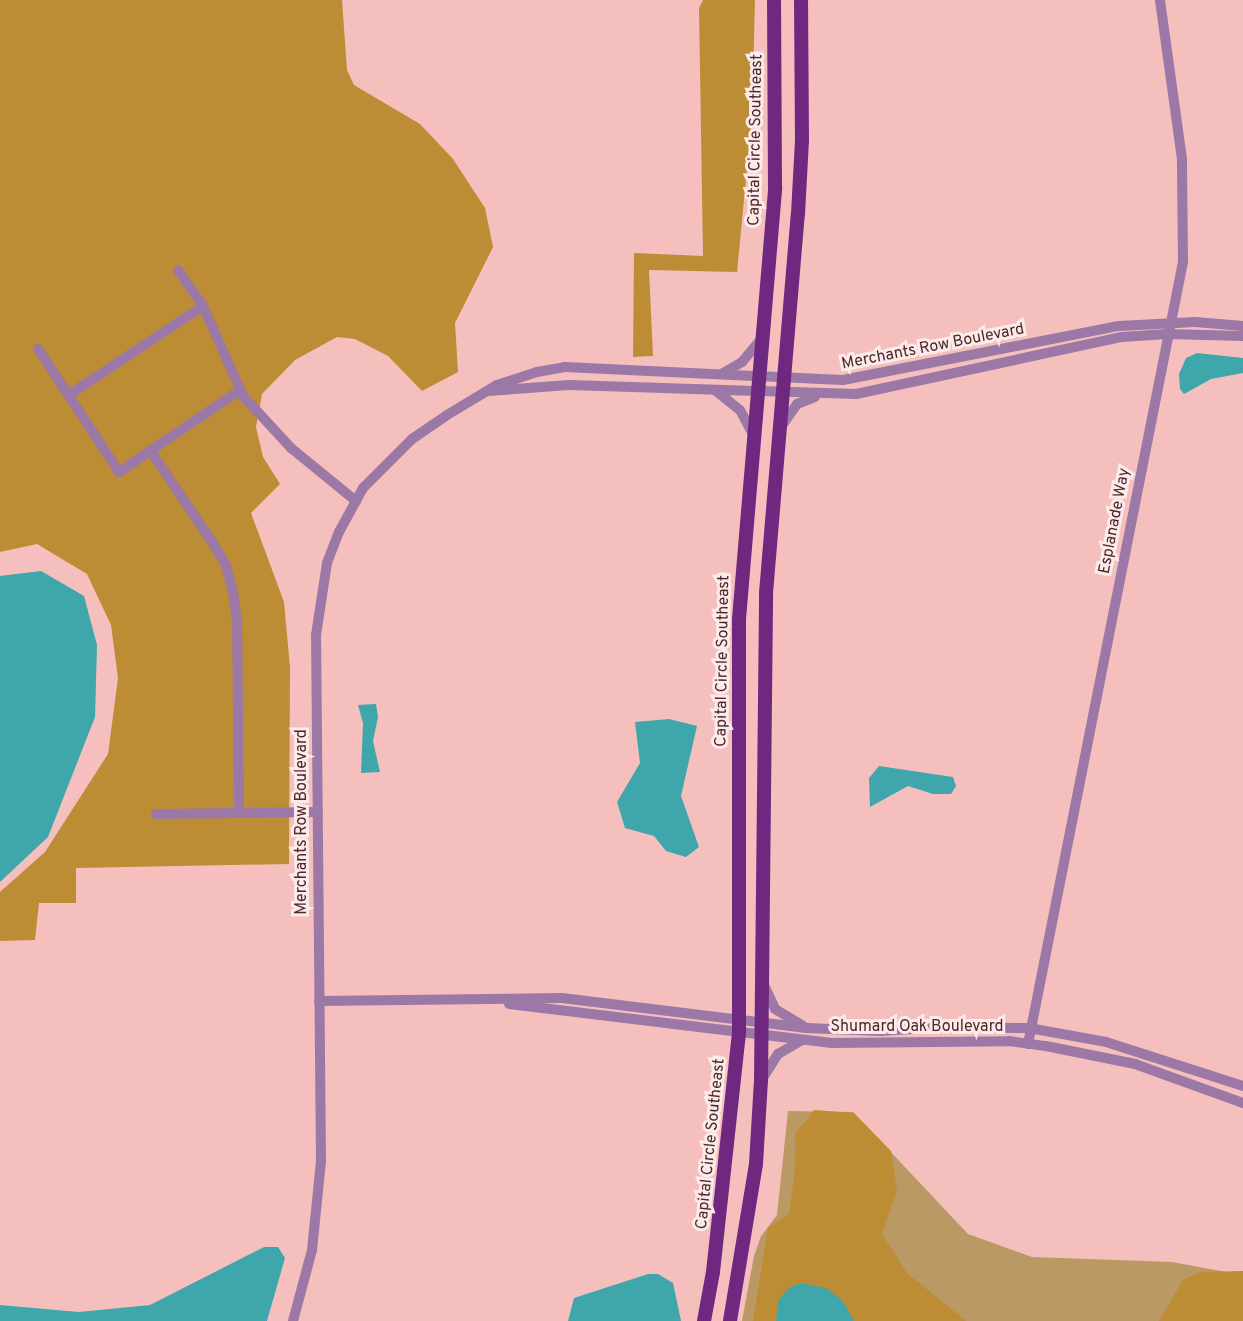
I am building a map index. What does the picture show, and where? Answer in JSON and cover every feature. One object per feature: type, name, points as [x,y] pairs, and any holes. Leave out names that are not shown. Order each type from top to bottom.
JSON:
[{"type":"main road","name":"Capital Circle Southeast","points":[[704,1321],[713,1272],[740,1025],[736,718],[742,559],[775,187],[774,0]]},
{"type":"main road","points":[[730,1321],[756,1164],[761,1081],[764,667],[768,548],[802,140],[801,0]]},
{"type":"street","name":"Esplanade Way","points":[[1028,1044],[1029,1029],[1169,328],[1185,231],[1182,159],[1160,0]]},
{"type":"street","points":[[178,270],[203,306],[240,390],[291,448],[356,501]]},
{"type":"street","points":[[69,396],[203,306]]},
{"type":"street","name":"Merchants Row Boulevard","points":[[293,1321],[319,1208],[316,674],[320,595],[339,531],[363,488],[412,439],[487,391],[513,379],[565,367],[843,380],[939,363],[1101,329],[1243,326]]},
{"type":"street","name":"Merchants Row Boulevard","points":[[487,391],[569,385],[819,395],[865,393],[1082,344],[1169,328],[1243,336]]},
{"type":"street","points":[[721,374],[742,362],[762,338]]},
{"type":"street","points":[[38,349],[119,471],[240,390]]},
{"type":"street","points":[[939,363],[942,376]]},
{"type":"street","points":[[715,390],[740,410],[752,433]]},
{"type":"street","points":[[779,430],[797,404],[819,395]]},
{"type":"street","points":[[150,450],[214,545],[226,566],[233,592],[237,620],[239,813]]},
{"type":"street","points":[[156,814],[318,812]]},
{"type":"street","points":[[762,981],[775,1009],[806,1028]]},
{"type":"street","name":"Shumard Oak Boulevard","points":[[319,1001],[562,998],[760,1028],[802,1040],[1028,1044],[1135,1064],[1243,1103]]},
{"type":"street","points":[[942,1027],[943,1043]]},
{"type":"street","name":"Shumard Oak Boulevard","points":[[760,1028],[880,1031],[942,1027],[1029,1029],[1106,1042],[1243,1086]]},
{"type":"street","points":[[761,1081],[778,1053],[802,1040]]},
{"type":"shaded area","points":[[0,0],[342,0],[347,70],[354,85],[420,124],[453,159],[485,208],[493,247],[455,323],[458,372],[422,391],[388,356],[355,339],[337,337],[295,360],[262,394],[256,427],[263,457],[280,484],[251,513],[284,602],[290,667],[289,864],[76,868],[76,903],[39,903],[35,940],[0,941],[0,892],[45,852],[108,754],[118,678],[111,625],[87,574],[37,544],[0,552]]},
{"type":"shaded area","points":[[703,0],[755,0],[752,118],[737,272],[649,270],[653,356],[633,357],[634,253],[703,256],[699,8]]},
{"type":"shaded area","points":[[814,1110],[854,1113],[891,1151],[897,1190],[882,1234],[907,1273],[966,1321],[753,1321],[768,1228],[789,1214],[795,1170],[795,1134]]},
{"type":"shaded area","points":[[788,1111],[853,1112],[968,1234],[1032,1257],[1172,1262],[1243,1275],[1243,1321],[742,1321],[754,1256],[761,1236],[777,1215]]},
{"type":"shaded area","points":[[1243,1271],[1243,1321],[1159,1321],[1183,1280],[1200,1272]]},
{"type":"water","points":[[1197,353],[1243,358],[1243,373],[1211,379],[1184,394],[1180,389],[1179,374],[1186,358]]},
{"type":"water","points":[[41,571],[84,596],[97,645],[95,717],[48,837],[0,882],[0,576]]},
{"type":"water","points":[[376,704],[378,717],[373,741],[380,772],[361,773],[363,723],[358,705]]},
{"type":"water","points":[[669,719],[697,726],[681,796],[699,847],[686,857],[666,851],[654,836],[625,828],[617,802],[640,763],[635,722]]},
{"type":"water","points":[[879,766],[953,777],[956,786],[951,794],[933,794],[908,786],[870,807],[869,778]]},
{"type":"water","points":[[264,1247],[278,1247],[285,1258],[267,1321],[0,1321],[0,1305],[79,1312],[150,1305]]},
{"type":"water","points":[[648,1274],[658,1274],[673,1283],[681,1321],[568,1321],[574,1298]]},
{"type":"water","points":[[802,1283],[826,1288],[842,1300],[854,1321],[776,1321],[779,1299],[790,1287]]}]
